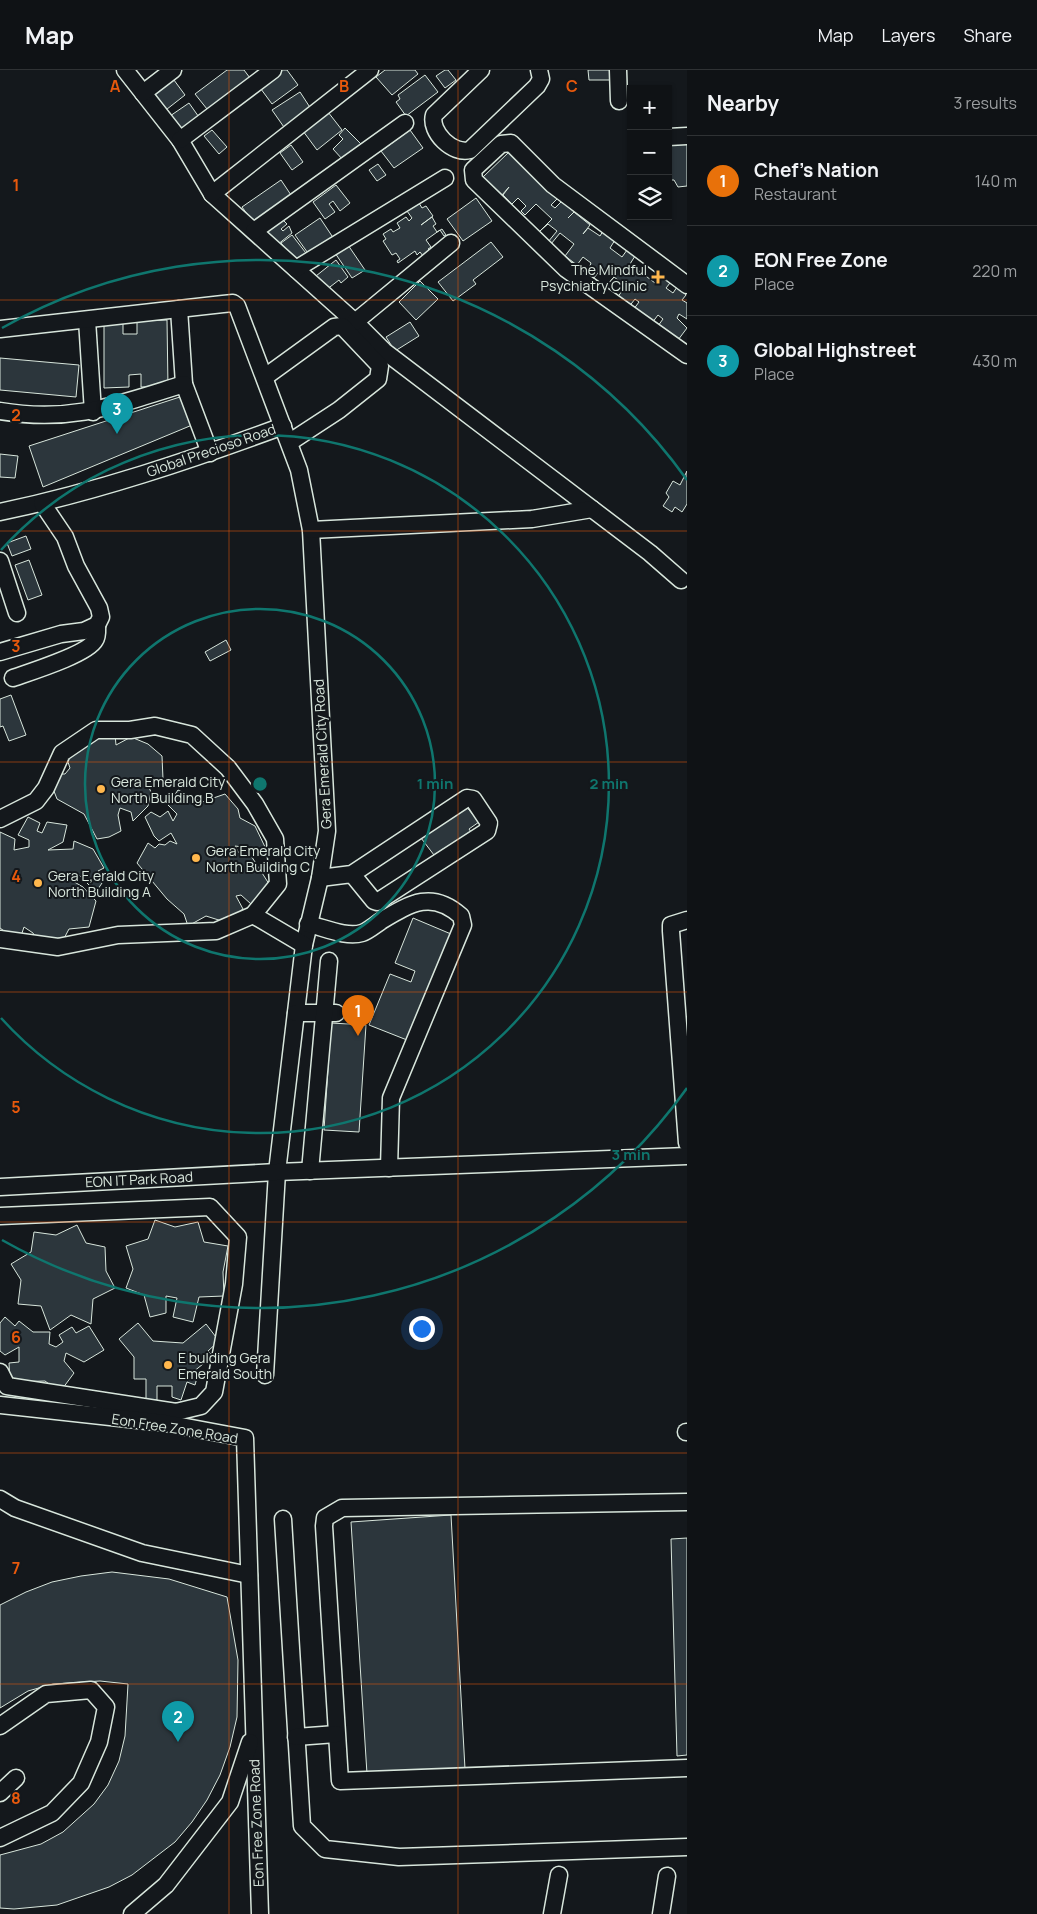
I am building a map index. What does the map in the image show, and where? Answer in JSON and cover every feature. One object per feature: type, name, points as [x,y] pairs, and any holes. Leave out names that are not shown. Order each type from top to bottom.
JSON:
[{"type":"street","points":[[125,70],[180,140],[212,194],[254,231],[262,241],[355,322],[384,351],[650,553],[681,580]]},
{"type":"street","points":[[142,92],[173,70]]},
{"type":"street","points":[[180,140],[273,70]]},
{"type":"street","points":[[212,194],[370,70]]},
{"type":"street","points":[[470,73],[434,115],[432,121],[434,128],[443,140],[457,151],[463,152],[470,150],[537,86],[541,79],[539,70]]},
{"type":"street","points":[[618,70],[619,100]]},
{"type":"street","points":[[254,231],[405,122]]},
{"type":"street","points":[[672,137],[687,136]]},
{"type":"street","points":[[686,350],[566,269],[474,180],[473,170],[501,144],[511,142],[561,191],[687,285]]},
{"type":"street","points":[[296,269],[445,178]]},
{"type":"street","points":[[355,322],[451,243]]},
{"type":"street","name":"Global Precioso Road","points":[[0,512],[42,503],[210,453],[283,426],[241,312],[237,306],[228,304],[179,309]]},
{"type":"street","points":[[0,329],[179,309],[184,384],[210,453]]},
{"type":"street","points":[[87,320],[93,412]]},
{"type":"street","points":[[265,377],[334,327],[342,326],[380,366],[378,378],[338,410],[290,442]]},
{"type":"street","points":[[0,411],[27,416],[72,415],[93,412],[184,384]]},
{"type":"street","name":"Gera Emerald City Road","points":[[265,1375],[277,1172],[304,946],[320,878],[327,831],[311,530],[299,470],[283,426]]},
{"type":"street","points":[[13,678],[74,655],[93,643],[97,638],[97,625],[101,617],[99,608],[76,566],[65,537],[42,503]]},
{"type":"street","points":[[311,530],[532,519],[592,509]]},
{"type":"street","points":[[0,561],[17,613]]},
{"type":"street","points":[[0,652],[61,634],[84,631],[97,625]]},
{"type":"street","points":[[0,819],[36,802],[46,788],[62,753],[96,730],[130,730],[155,726],[192,735],[228,768],[255,804],[275,839],[278,884],[253,916],[216,931],[118,935],[58,947],[0,939]]},
{"type":"street","points":[[320,878],[352,874],[467,798],[473,799],[489,823],[487,831],[377,902],[374,902],[352,874]]},
{"type":"street","points":[[308,924],[352,934],[362,933],[416,903],[428,900],[438,900],[461,916],[463,925],[391,1098],[388,1168]]},
{"type":"street","points":[[253,916],[304,946]]},
{"type":"street","points":[[687,920],[671,925],[670,931],[687,1143]]},
{"type":"street","points":[[310,1171],[330,1013],[329,961]]},
{"type":"street","points":[[296,1013],[330,1013]]},
{"type":"street","name":"EON IT Park Road","points":[[0,1187],[277,1172],[687,1156]]},
{"type":"street","points":[[85,1182],[90,1210]]},
{"type":"street","points":[[0,1216],[90,1210],[210,1206],[238,1237],[234,1284],[214,1392],[201,1406],[176,1412],[7,1386],[0,1372]]},
{"type":"street","name":"Eon Free Zone Road","points":[[0,1406],[165,1423],[245,1438],[260,1914]]},
{"type":"street","points":[[0,1498],[15,1508],[142,1553],[249,1575]]},
{"type":"street","points":[[687,1502],[342,1508],[325,1518],[324,1526],[340,1781],[687,1768]]},
{"type":"street","points":[[283,1519],[302,1826],[325,1849],[399,1856],[687,1847]]},
{"type":"street","points":[[0,1726],[46,1694],[91,1690],[106,1707],[99,1742],[80,1783],[52,1813],[0,1838]]},
{"type":"street","name":"Eon Free Zone Road","points":[[132,1914],[166,1885],[230,1802],[253,1731]]},
{"type":"street","points":[[296,1737],[336,1734]]},
{"type":"street","points":[[0,1784],[15,1775],[0,1793]]},
{"type":"street","points":[[552,1914],[559,1875]]},
{"type":"street","points":[[661,1914],[667,1876]]},
{"type":"building","points":[[227,70],[244,70],[253,82],[211,114],[195,94]]},
{"type":"building","points":[[278,70],[287,70],[298,85],[272,104],[258,85]]},
{"type":"building","points":[[385,70],[415,70],[418,74],[392,95],[376,77]]},
{"type":"building","points":[[448,70],[456,80],[445,88],[436,76]]},
{"type":"building","points":[[588,70],[611,70],[611,80],[589,80]]},
{"type":"building","points":[[425,75],[438,92],[406,116],[396,102],[400,99],[398,95]]},
{"type":"building","points":[[171,76],[185,95],[162,113],[147,94]]},
{"type":"building","points":[[300,92],[313,112],[286,130],[272,110]]},
{"type":"building","points":[[189,103],[201,120],[182,133],[170,116]]},
{"type":"building","points":[[328,112],[342,130],[317,150],[303,131]]},
{"type":"building","points":[[345,128],[362,145],[343,160],[333,149],[343,139],[339,135]]},
{"type":"building","points":[[212,130],[227,147],[219,154],[204,136]]},
{"type":"building","points":[[410,130],[423,148],[394,168],[381,151]]},
{"type":"building","points":[[672,143],[687,143],[687,186],[678,187],[674,180],[672,180]]},
{"type":"building","points":[[291,145],[303,162],[292,170],[280,153]]},
{"type":"building","points":[[509,152],[559,197],[551,205],[555,208],[562,201],[590,225],[583,234],[588,228],[600,236],[603,231],[615,240],[610,248],[622,257],[627,250],[635,256],[630,264],[655,283],[660,276],[670,283],[666,288],[673,293],[677,287],[686,295],[682,300],[687,303],[687,319],[679,314],[677,318],[687,328],[675,344],[655,330],[663,319],[658,315],[652,323],[633,310],[639,302],[635,299],[628,308],[616,299],[626,286],[602,268],[593,279],[587,274],[591,263],[583,257],[577,265],[565,256],[574,244],[560,233],[551,244],[548,242],[557,231],[548,224],[540,231],[552,219],[536,204],[525,215],[521,211],[526,206],[518,198],[512,204],[503,195],[509,187],[502,195],[483,177]]},
{"type":"building","points":[[378,164],[386,175],[377,181],[369,170]]},
{"type":"building","points":[[281,180],[293,198],[255,225],[242,207]]},
{"type":"building","points":[[336,185],[350,203],[340,211],[333,201],[329,204],[335,212],[325,219],[313,202]]},
{"type":"building","points":[[476,198],[492,221],[463,241],[447,219]]},
{"type":"building","points":[[419,203],[422,208],[426,206],[433,216],[421,225],[432,217],[436,224],[433,226],[437,232],[426,240],[431,247],[428,249],[430,251],[423,256],[420,252],[417,255],[415,251],[398,263],[397,261],[400,259],[396,253],[392,255],[383,241],[386,239],[383,234],[391,229],[393,232],[400,228],[397,223],[406,217],[409,221],[412,218],[407,211]]},
{"type":"building","points":[[320,218],[334,239],[310,256],[295,235]]},
{"type":"building","points":[[283,220],[287,224],[281,229],[283,231],[289,226],[292,233],[277,245],[267,232]]},
{"type":"building","points":[[442,229],[446,235],[444,236],[440,230]]},
{"type":"building","points":[[292,235],[309,257],[298,265],[281,243]]},
{"type":"building","points":[[491,242],[503,257],[473,280],[476,284],[453,301],[438,282]]},
{"type":"building","points":[[348,245],[365,270],[352,278],[335,253]]},
{"type":"building","points":[[336,260],[348,277],[341,283],[339,280],[326,290],[316,276]]},
{"type":"building","points":[[420,281],[438,299],[416,320],[399,302]]},
{"type":"building","points":[[167,320],[168,387],[141,387],[141,374],[129,375],[129,387],[104,388],[104,321],[123,321],[123,334],[137,334],[137,321]]},
{"type":"building","points":[[410,322],[419,336],[395,351],[386,337]]},
{"type":"building","points":[[0,358],[79,365],[76,397],[0,390]]},
{"type":"building","points":[[186,395],[197,423],[43,487],[29,446]]},
{"type":"building","points":[[0,454],[18,456],[15,478],[0,477]]},
{"type":"building","points":[[687,471],[687,504],[682,512],[675,507],[672,512],[663,506],[669,497],[666,493],[673,481],[680,485]]},
{"type":"building","points":[[26,536],[31,549],[12,556],[7,543]]},
{"type":"building","points":[[29,560],[42,595],[28,600],[15,565]]},
{"type":"building","points":[[226,640],[231,650],[210,661],[205,652]]},
{"type":"building","points":[[11,695],[26,735],[9,741],[3,726],[0,727],[0,699]]},
{"type":"building","name":"Gera Emerald City North Building B","points":[[99,734],[115,734],[116,745],[131,737],[148,744],[162,756],[163,779],[152,782],[148,777],[145,779],[151,792],[148,806],[133,821],[131,812],[120,808],[118,815],[121,831],[109,837],[97,839],[84,814],[57,799],[52,786],[58,774],[65,774],[70,768],[68,762],[72,752]]},
{"type":"building","name":"Gera Emerald City North Building C","points":[[178,790],[202,802],[225,794],[238,809],[240,818],[255,826],[266,849],[256,855],[249,848],[235,846],[239,853],[248,851],[271,887],[261,898],[251,904],[241,895],[236,896],[243,909],[225,922],[206,916],[188,926],[184,914],[167,899],[137,863],[148,843],[155,848],[159,844],[165,845],[170,841],[177,844],[171,833],[159,841],[154,836],[145,817],[151,812],[160,817],[168,811],[173,821],[177,814],[168,805]]},
{"type":"building","points":[[465,805],[479,822],[469,829],[473,835],[447,855],[443,849],[434,855],[421,838]]},
{"type":"building","name":"Gera E,erald City North Building A","points":[[28,817],[40,823],[37,831],[42,833],[47,822],[67,825],[63,842],[48,850],[73,849],[74,841],[93,849],[104,868],[98,871],[104,880],[96,892],[79,875],[71,880],[83,887],[96,901],[89,927],[69,929],[60,946],[39,944],[33,933],[24,927],[21,936],[7,933],[0,928],[0,832],[15,839],[14,850],[29,847],[29,840],[18,835]]},
{"type":"building","points":[[413,918],[451,934],[407,1040],[369,1025],[390,974],[411,982],[415,971],[395,963]]},
{"type":"building","points":[[331,1023],[366,1025],[359,1132],[324,1130]]},
{"type":"building","points":[[155,1220],[175,1227],[198,1222],[204,1242],[228,1246],[223,1272],[224,1296],[199,1297],[193,1322],[173,1317],[177,1298],[166,1296],[166,1313],[150,1317],[144,1295],[126,1288],[133,1269],[126,1246],[148,1239]]},
{"type":"building","points":[[77,1225],[86,1243],[105,1247],[106,1271],[115,1288],[93,1299],[91,1324],[71,1315],[50,1330],[41,1306],[18,1304],[21,1280],[11,1264],[31,1252],[34,1232],[56,1235]]},
{"type":"building","points":[[5,1317],[15,1326],[19,1321],[33,1332],[50,1332],[49,1344],[56,1347],[63,1342],[59,1335],[72,1327],[76,1333],[89,1326],[104,1350],[84,1362],[66,1353],[64,1361],[74,1373],[60,1392],[45,1381],[10,1382],[9,1363],[19,1362],[19,1347],[5,1355],[0,1351],[0,1323]]},
{"type":"building","name":"E bulding Gera Emerald South","points":[[138,1323],[153,1341],[183,1343],[206,1324],[219,1341],[208,1351],[213,1356],[193,1372],[198,1374],[195,1385],[187,1382],[181,1400],[172,1397],[172,1386],[157,1386],[157,1400],[146,1400],[146,1379],[134,1379],[134,1357],[119,1339]]},
{"type":"building","points":[[451,1515],[465,1769],[367,1774],[351,1522]]},
{"type":"building","points":[[687,1538],[687,1755],[677,1756],[671,1539]]},
{"type":"building","points":[[112,1572],[169,1579],[227,1597],[238,1660],[237,1717],[230,1747],[220,1775],[207,1800],[192,1822],[175,1842],[132,1875],[109,1887],[57,1905],[14,1909],[0,1908],[0,1855],[41,1844],[63,1832],[94,1804],[108,1785],[119,1761],[125,1736],[128,1684],[100,1681],[53,1684],[28,1691],[0,1708],[0,1605],[52,1582]]},
{"type":"place","name":"The Mindful Psychiatry Clinic","points":[[658,277]]},
{"type":"place","name":"Global Highstreet","points":[[117,434]]},
{"type":"place","name":"Gera Emerald City North Building B","points":[[101,789]]},
{"type":"place","name":"Gera Emerald City North Building C","points":[[196,858]]},
{"type":"place","name":"Gera E,erald City North Building A","points":[[38,883]]},
{"type":"place","name":"Chef’s Nation","points":[[358,1036]]},
{"type":"place","name":"E bulding Gera Emerald South","points":[[168,1365]]},
{"type":"place","name":"EON Free Zone","points":[[178,1742]]}]
